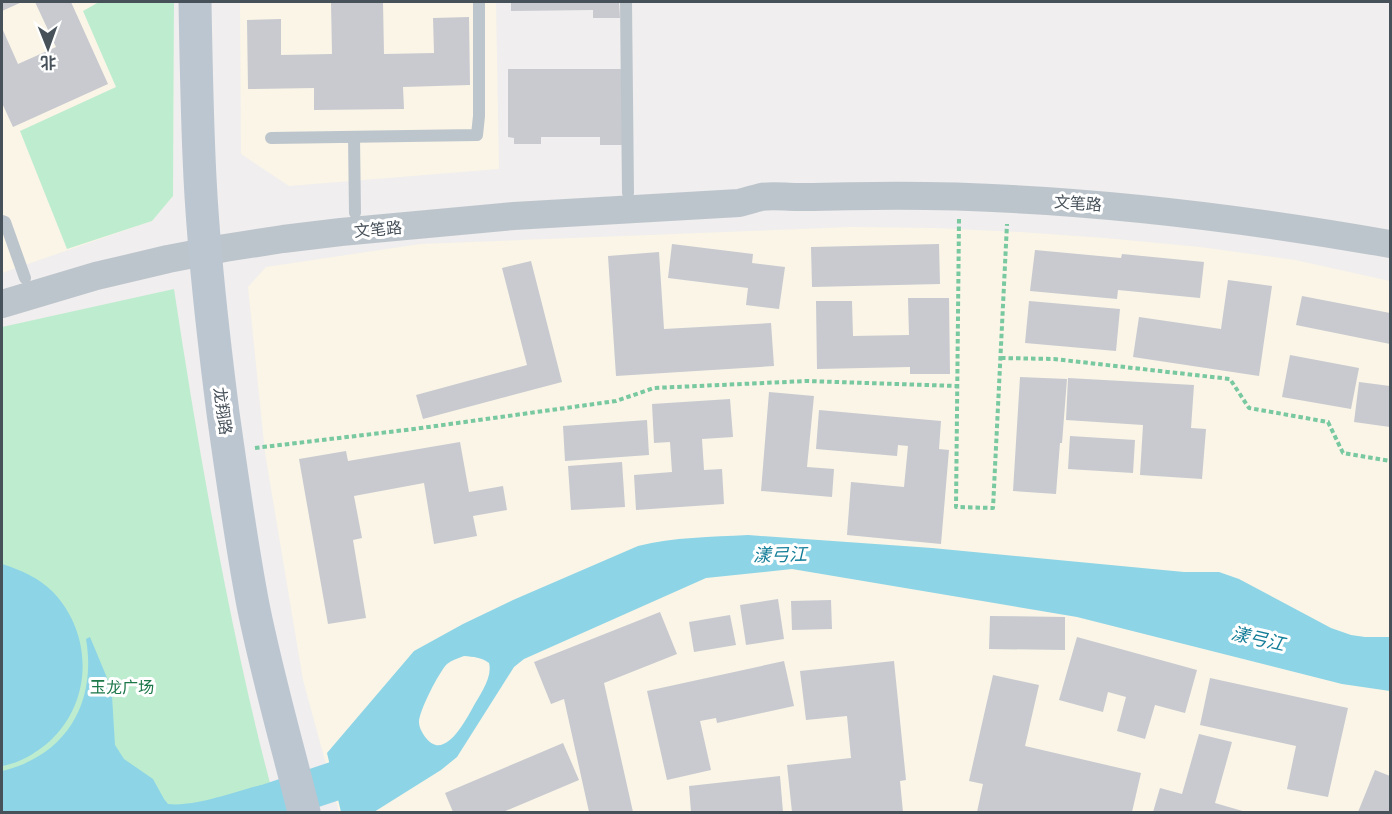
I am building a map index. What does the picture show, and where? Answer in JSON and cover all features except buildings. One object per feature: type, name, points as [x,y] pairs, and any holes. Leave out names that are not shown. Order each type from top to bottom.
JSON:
[{"type":"main road","name":"龙翔路","points":[[195,2],[197,108],[205,243],[215,351],[228,451],[238,522],[254,606],[272,690],[304,813]]},
{"type":"street","name":"文笔路","points":[[2,304],[96,276],[168,259],[205,243],[280,221],[513,200],[628,193],[740,190],[762,197]]},
{"type":"street","name":"文笔路","points":[[13,281],[92,259],[205,243],[283,239],[514,216],[739,203],[762,197],[959,197],[1142,208],[1309,230],[1390,244]]},
{"type":"lane","points":[[271,138],[477,135],[479,2]]},
{"type":"lane","points":[[626,2],[628,193]]},
{"type":"lane","points":[[354,137],[355,213]]},
{"type":"lane","points":[[2,221],[5,222],[13,281]]},
{"type":"path","points":[[959,197],[956,507],[993,508],[1008,199]]},
{"type":"path","points":[[1000,358],[1054,359],[1230,379],[1249,408],[1328,422],[1343,453],[1390,461]]},
{"type":"path","points":[[228,451],[414,429],[616,401],[654,387],[807,381],[957,386]]},
{"type":"shaded area","points":[[2,2],[174,2],[173,196],[152,221],[2,273]]},
{"type":"shaded area","points":[[240,2],[496,2],[499,169],[289,186],[241,154]]},
{"type":"shaded area","points":[[850,227],[1020,232],[1200,247],[1295,260],[1390,281],[1390,812],[339,812],[303,680],[265,453],[248,287],[266,267],[420,244]]},
{"type":"green space","points":[[99,2],[174,2],[173,196],[152,221],[67,249],[20,131],[116,87],[83,11]]},
{"type":"green space","name":"玉龙广场","points":[[174,289],[196,429],[231,615],[249,700],[278,812],[2,812],[2,327]]},
{"type":"water","points":[[748,535],[932,548],[1184,572],[1219,572],[1239,579],[1331,628],[1351,635],[1390,637],[1390,691],[1342,684],[1077,617],[792,569],[706,578],[524,659],[514,667],[457,757],[441,770],[374,812],[341,812],[327,753],[414,651],[513,600],[638,546],[679,539]],"holes":[[[464,656],[480,658],[489,663],[487,681],[459,730],[446,743],[433,744],[422,733],[419,722],[422,709],[447,664]]]},
{"type":"water","points":[[2,564],[29,575],[53,592],[66,609],[75,627],[81,647],[83,667],[74,707],[64,725],[50,741],[33,753],[15,763],[2,766]]},
{"type":"water","points":[[90,637],[110,685],[115,745],[124,759],[153,779],[168,804],[202,801],[261,785],[267,812],[2,812],[2,771],[24,764],[44,753],[60,740],[72,723],[87,685],[86,639]]},
{"type":"waterway","name":"漾弓江","points":[[242,812],[341,779],[368,743]]}]
